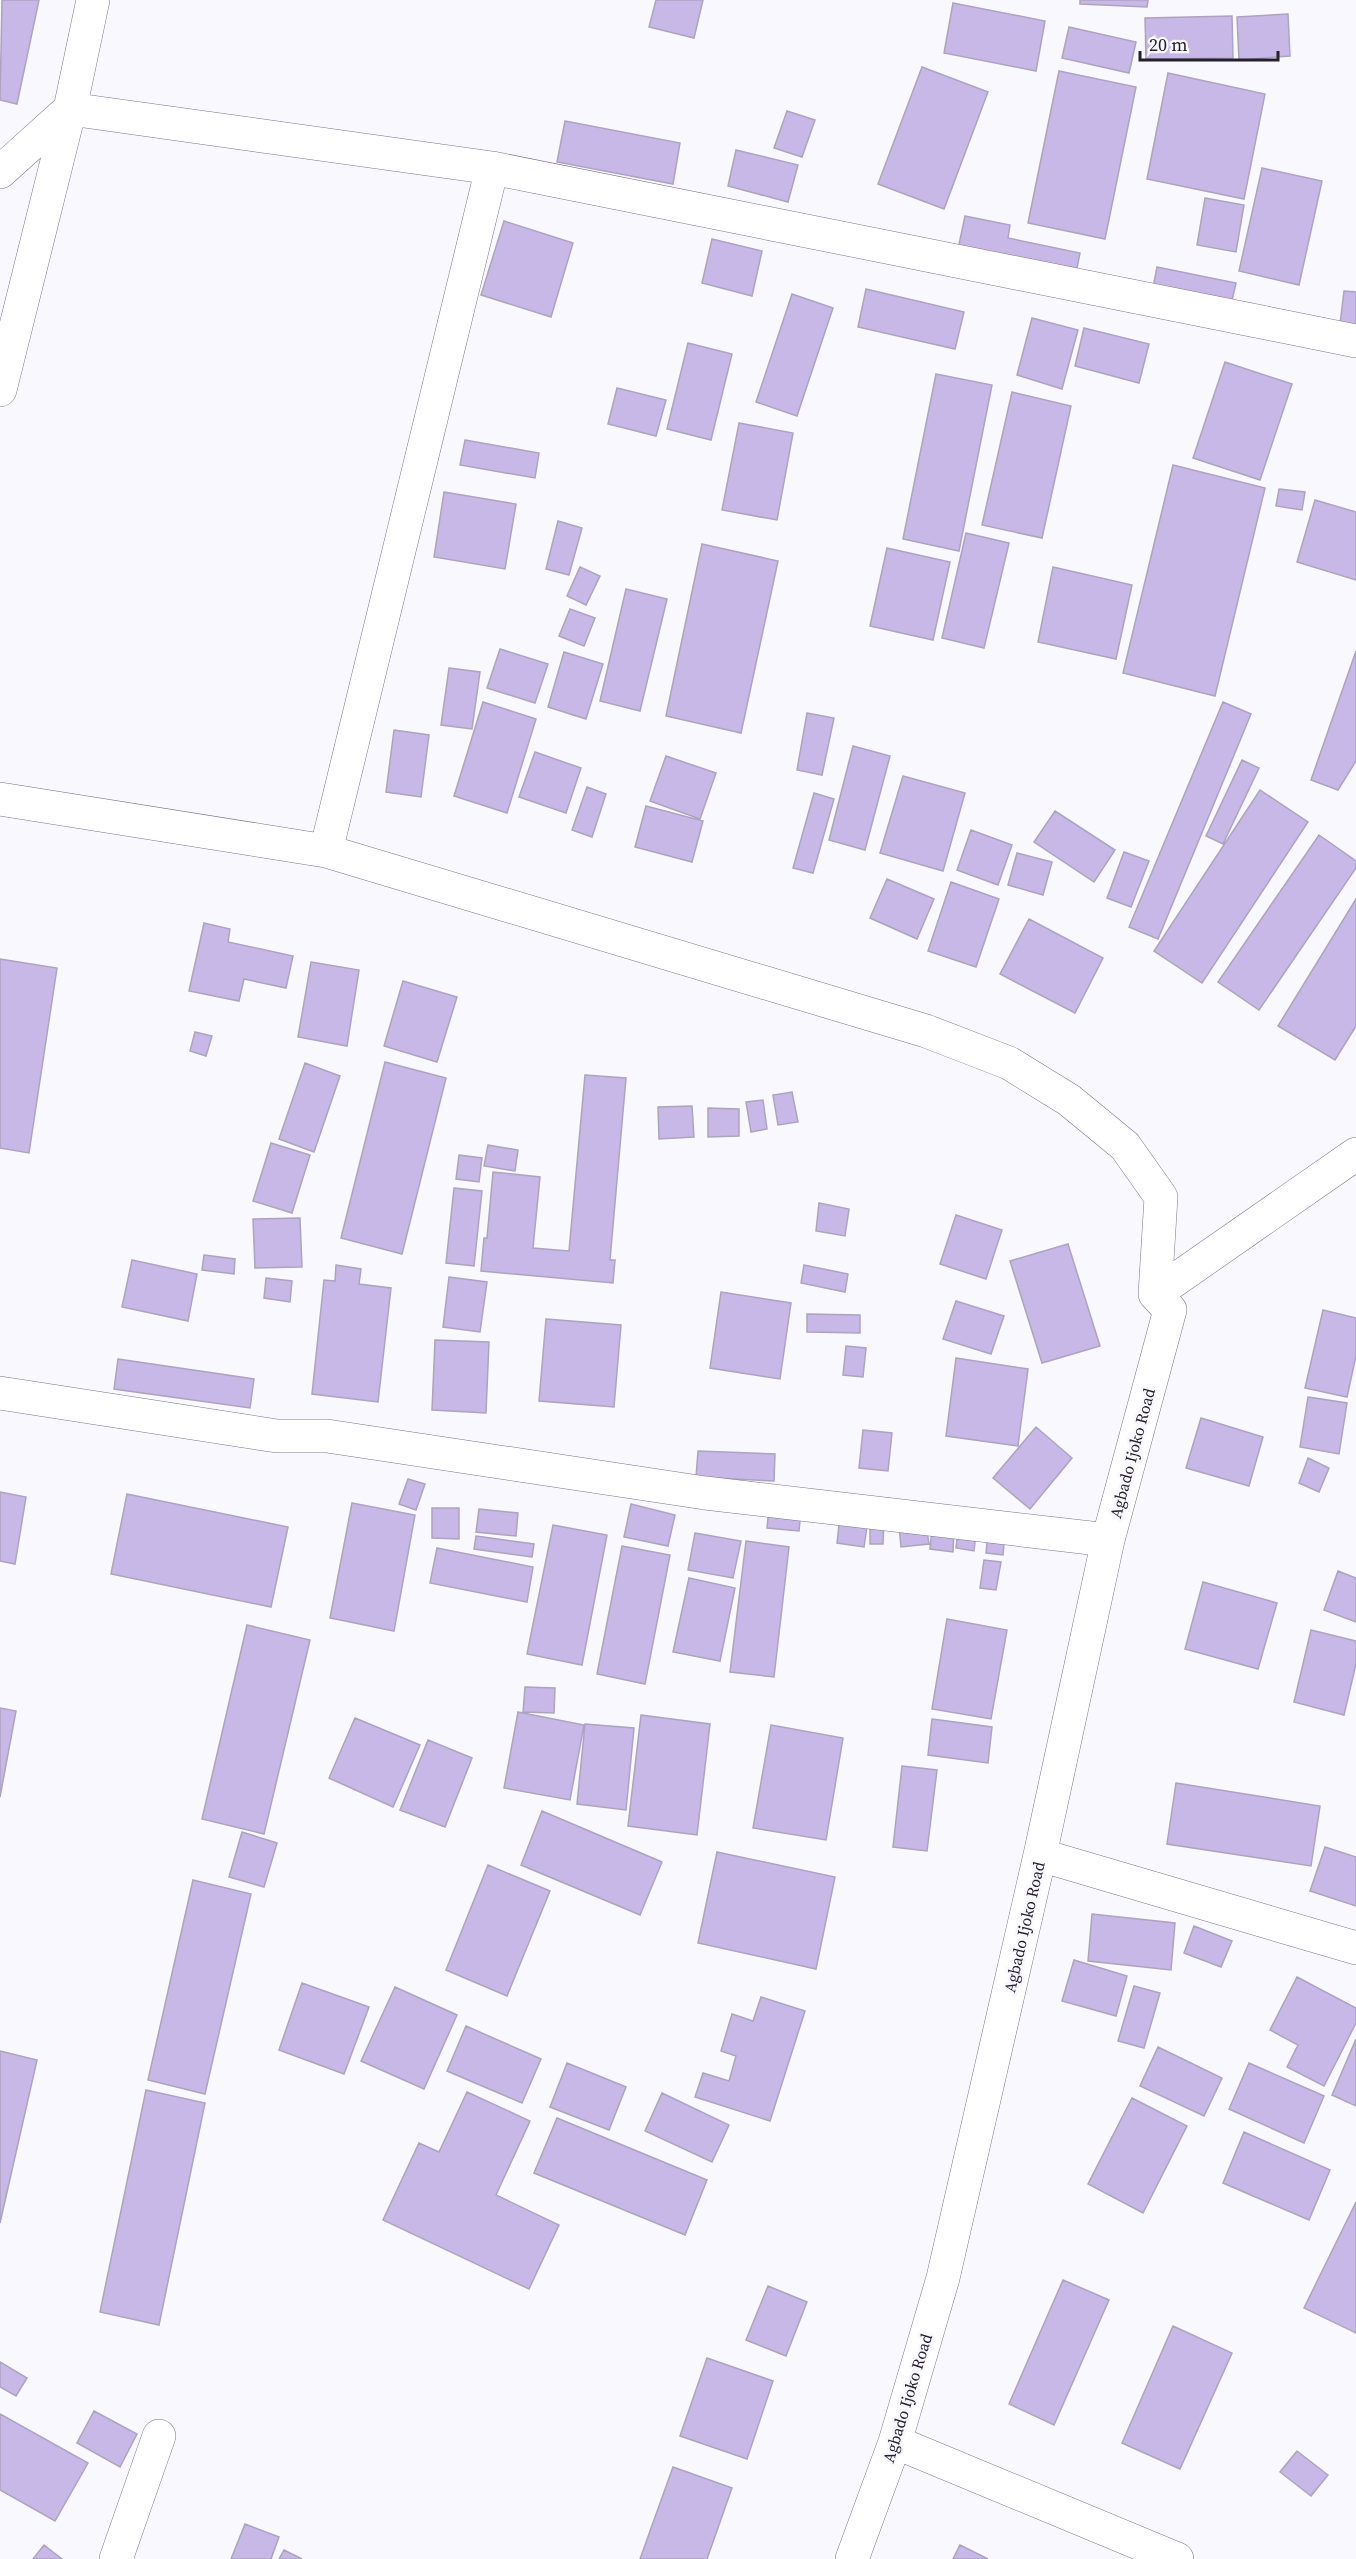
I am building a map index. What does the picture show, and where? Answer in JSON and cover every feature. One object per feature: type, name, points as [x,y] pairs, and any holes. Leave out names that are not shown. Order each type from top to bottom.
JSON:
[{"type":"street","points":[[0,390],[70,109],[93,0]]},
{"type":"street","points":[[0,172],[70,109],[492,168],[1356,341]]},
{"type":"street","points":[[326,851],[492,168]]},
{"type":"street","points":[[0,799],[326,851],[926,1031],[1009,1063],[1069,1100],[1125,1146],[1161,1197],[1155,1294]]},
{"type":"street","points":[[1155,1294],[1356,1154]]},
{"type":"street","name":"Agbado Ijoko Road","points":[[852,2559],[895,2442],[943,2278],[1040,1855],[1108,1540],[1170,1310],[1155,1294]]},
{"type":"street","points":[[0,1393],[277,1436],[327,1436],[705,1493],[1108,1540]]},
{"type":"street","points":[[1040,1855],[1356,1948]]},
{"type":"street","points":[[116,2559],[159,2436]]},
{"type":"street","points":[[895,2442],[1177,2559]]},
{"type":"building","points":[[2,0],[39,0],[17,104],[0,100]]},
{"type":"building","points":[[656,0],[703,0],[694,38],[649,27]]},
{"type":"building","points":[[1080,0],[1148,0],[1147,7],[1080,4]]},
{"type":"building","points":[[953,3],[1045,21],[1036,71],[944,53]]},
{"type":"building","points":[[1288,14],[1290,56],[1239,60],[1237,17]]},
{"type":"building","points":[[1232,16],[1233,58],[1146,59],[1145,18]]},
{"type":"building","points":[[1069,27],[1136,42],[1129,73],[1062,58]]},
{"type":"building","points":[[922,67],[988,92],[944,209],[878,184]]},
{"type":"building","points":[[1059,71],[1136,87],[1105,239],[1028,223]]},
{"type":"building","points":[[1168,73],[1265,94],[1244,199],[1147,179]]},
{"type":"building","points":[[787,111],[815,120],[802,157],[774,148]]},
{"type":"building","points":[[565,121],[680,143],[673,184],[557,162]]},
{"type":"building","points":[[736,150],[798,165],[788,202],[728,186]]},
{"type":"building","points":[[1262,168],[1322,181],[1299,285],[1239,271]]},
{"type":"building","points":[[1205,198],[1244,205],[1236,252],[1197,245]]},
{"type":"building","points":[[965,216],[1010,225],[1008,238],[1080,253],[1075,278],[957,254]]},
{"type":"building","points":[[504,221],[573,243],[551,317],[481,295]]},
{"type":"building","points":[[712,239],[762,251],[752,296],[702,283]]},
{"type":"building","points":[[1157,267],[1236,283],[1229,314],[1151,298]]},
{"type":"building","points":[[866,289],[964,312],[955,349],[858,327]]},
{"type":"building","points":[[1344,291],[1356,292],[1356,327],[1340,324]]},
{"type":"building","points":[[792,294],[833,308],[797,416],[756,402]]},
{"type":"building","points":[[1032,318],[1078,330],[1062,389],[1017,375]]},
{"type":"building","points":[[1084,328],[1149,344],[1139,383],[1075,366]]},
{"type":"building","points":[[688,343],[732,354],[711,440],[667,429]]},
{"type":"building","points":[[1225,362],[1292,384],[1260,480],[1193,458]]},
{"type":"building","points":[[936,374],[992,385],[959,551],[903,539]]},
{"type":"building","points":[[617,388],[666,400],[656,436],[608,424]]},
{"type":"building","points":[[1012,392],[1071,406],[1042,538],[982,525]]},
{"type":"building","points":[[739,423],[793,433],[777,520],[722,510]]},
{"type":"building","points":[[465,440],[539,453],[535,478],[460,465]]},
{"type":"building","points":[[1173,465],[1265,488],[1215,696],[1123,673]]},
{"type":"building","points":[[1279,489],[1305,492],[1302,510],[1276,506]]},
{"type":"building","points":[[444,492],[516,504],[505,569],[434,557]]},
{"type":"building","points":[[1315,500],[1356,512],[1356,580],[1297,562]]},
{"type":"building","points":[[558,521],[582,528],[569,575],[546,569]]},
{"type":"building","points":[[966,533],[1009,543],[984,648],[942,638]]},
{"type":"building","points":[[702,544],[778,561],[741,733],[666,716]]},
{"type":"building","points":[[887,548],[950,562],[933,640],[870,626]]},
{"type":"building","points":[[580,567],[600,576],[586,605],[567,596]]},
{"type":"building","points":[[1053,567],[1132,585],[1116,659],[1038,642]]},
{"type":"building","points":[[626,589],[667,599],[640,711],[600,701]]},
{"type":"building","points":[[570,609],[595,618],[584,646],[559,636]]},
{"type":"building","points":[[500,649],[548,664],[535,703],[487,688]]},
{"type":"building","points":[[1356,651],[1356,761],[1338,790],[1311,780]]},
{"type":"building","points":[[564,652],[603,664],[586,719],[548,707]]},
{"type":"building","points":[[449,668],[480,672],[472,729],[441,725]]},
{"type":"building","points":[[483,702],[536,719],[507,813],[454,796]]},
{"type":"building","points":[[1223,702],[1251,714],[1158,939],[1129,927]]},
{"type":"building","points":[[807,713],[834,718],[822,775],[797,770]]},
{"type":"building","points":[[394,730],[429,735],[421,797],[386,792]]},
{"type":"building","points":[[853,746],[890,756],[865,850],[829,840]]},
{"type":"building","points":[[535,752],[581,768],[566,813],[519,797]]},
{"type":"building","points":[[666,756],[716,773],[700,819],[650,801]]},
{"type":"building","points":[[1242,760],[1259,768],[1223,844],[1206,836]]},
{"type":"building","points":[[903,776],[965,793],[943,871],[880,853]]},
{"type":"building","points":[[587,787],[606,794],[592,837],[572,830]]},
{"type":"building","points":[[1260,790],[1308,822],[1202,983],[1154,951]]},
{"type":"building","points":[[814,793],[834,799],[813,873],[793,868]]},
{"type":"building","points":[[646,806],[703,821],[692,862],[635,847]]},
{"type":"building","points":[[1055,811],[1115,850],[1094,882],[1034,842]]},
{"type":"building","points":[[971,830],[1012,845],[998,885],[957,870]]},
{"type":"building","points":[[1319,835],[1356,861],[1356,868],[1259,1010],[1218,982]]},
{"type":"building","points":[[1124,852],[1149,861],[1131,907],[1107,898]]},
{"type":"building","points":[[1017,853],[1052,862],[1043,895],[1008,885]]},
{"type":"building","points":[[887,879],[934,899],[917,939],[870,918]]},
{"type":"building","points":[[951,882],[999,899],[976,967],[928,951]]},
{"type":"building","points":[[1356,899],[1356,1026],[1335,1060],[1278,1026]]},
{"type":"building","points":[[1029,919],[1103,958],[1075,1013],[1000,974]]},
{"type":"building","points":[[204,923],[230,929],[228,942],[293,956],[286,988],[244,979],[239,1001],[189,991]]},
{"type":"building","points":[[0,959],[57,968],[29,1153],[0,1148]]},
{"type":"building","points":[[311,962],[359,970],[347,1046],[298,1037]]},
{"type":"building","points":[[403,981],[457,997],[437,1062],[384,1046]]},
{"type":"building","points":[[195,1032],[212,1036],[206,1056],[190,1051]]},
{"type":"building","points":[[385,1062],[446,1078],[402,1254],[341,1238]]},
{"type":"building","points":[[305,1063],[340,1076],[314,1152],[279,1139]]},
{"type":"building","points":[[585,1075],[626,1078],[610,1260],[615,1260],[613,1283],[481,1271],[484,1238],[487,1238],[493,1172],[540,1177],[533,1248],[569,1251]]},
{"type":"building","points":[[792,1092],[798,1122],[778,1125],[773,1095]]},
{"type":"building","points":[[763,1100],[767,1129],[751,1132],[746,1102]]},
{"type":"building","points":[[692,1106],[694,1137],[659,1139],[658,1107]]},
{"type":"building","points":[[708,1108],[739,1109],[739,1136],[708,1137]]},
{"type":"building","points":[[271,1143],[310,1155],[292,1213],[253,1201]]},
{"type":"building","points":[[488,1145],[518,1150],[515,1171],[484,1166]]},
{"type":"building","points":[[459,1155],[482,1158],[479,1182],[456,1179]]},
{"type":"building","points":[[454,1188],[482,1191],[474,1266],[446,1263]]},
{"type":"building","points":[[819,1203],[849,1209],[845,1236],[816,1231]]},
{"type":"building","points":[[956,1215],[1002,1230],[986,1279],[940,1264]]},
{"type":"building","points":[[300,1218],[302,1267],[255,1268],[253,1219]]},
{"type":"building","points":[[1068,1244],[1100,1346],[1042,1363],[1010,1261]]},
{"type":"building","points":[[204,1255],[235,1259],[234,1274],[202,1270]]},
{"type":"building","points":[[132,1260],[197,1274],[188,1321],[122,1307]]},
{"type":"building","points":[[336,1265],[361,1269],[359,1284],[391,1288],[378,1402],[312,1394],[324,1280],[335,1281]]},
{"type":"building","points":[[804,1265],[848,1274],[845,1292],[801,1283]]},
{"type":"building","points":[[449,1277],[487,1282],[480,1332],[443,1327]]},
{"type":"building","points":[[266,1278],[292,1281],[290,1302],[264,1298]]},
{"type":"building","points":[[721,1292],[791,1303],[780,1379],[710,1368]]},
{"type":"building","points":[[956,1301],[1004,1316],[991,1354],[943,1339]]},
{"type":"building","points":[[1323,1310],[1356,1318],[1356,1356],[1347,1397],[1305,1388]]},
{"type":"building","points":[[807,1314],[860,1315],[860,1333],[807,1332]]},
{"type":"building","points":[[546,1319],[621,1325],[614,1407],[539,1401]]},
{"type":"building","points":[[435,1340],[489,1342],[486,1413],[432,1410]]},
{"type":"building","points":[[846,1346],[866,1348],[863,1377],[843,1375]]},
{"type":"building","points":[[956,1358],[1028,1369],[1018,1446],[946,1436]]},
{"type":"building","points":[[118,1359],[254,1379],[250,1408],[114,1389]]},
{"type":"building","points":[[1308,1397],[1347,1403],[1339,1454],[1300,1447]]},
{"type":"building","points":[[1201,1418],[1263,1437],[1249,1486],[1186,1468]]},
{"type":"building","points":[[1036,1427],[1072,1458],[1030,1509],[993,1478]]},
{"type":"building","points":[[863,1430],[892,1433],[888,1471],[859,1468]]},
{"type":"building","points":[[698,1451],[775,1454],[774,1481],[696,1477]]},
{"type":"building","points":[[1308,1458],[1329,1468],[1319,1492],[1299,1483]]},
{"type":"building","points":[[408,1479],[425,1484],[416,1510],[399,1504]]},
{"type":"building","points":[[0,1492],[26,1497],[15,1564],[0,1561]]},
{"type":"building","points":[[127,1494],[288,1527],[271,1607],[111,1574]]},
{"type":"building","points":[[352,1503],[415,1515],[394,1631],[330,1618]]},
{"type":"building","points":[[631,1504],[675,1515],[668,1546],[624,1537]]},
{"type":"building","points":[[432,1508],[459,1508],[459,1539],[432,1538]]},
{"type":"building","points":[[769,1508],[801,1511],[799,1531],[767,1528]]},
{"type":"building","points":[[479,1509],[518,1513],[516,1536],[476,1532]]},
{"type":"building","points":[[840,1516],[868,1520],[864,1547],[837,1543]]},
{"type":"building","points":[[870,1519],[884,1519],[883,1544],[870,1544]]},
{"type":"building","points":[[926,1524],[929,1544],[901,1547],[899,1526]]},
{"type":"building","points":[[553,1525],[607,1535],[582,1665],[527,1654]]},
{"type":"building","points":[[932,1529],[954,1531],[953,1552],[930,1549]]},
{"type":"building","points":[[958,1531],[976,1533],[974,1551],[956,1548]]},
{"type":"building","points":[[988,1532],[1005,1534],[1003,1555],[986,1553]]},
{"type":"building","points":[[695,1533],[741,1541],[733,1578],[688,1570]]},
{"type":"building","points":[[476,1536],[534,1544],[532,1557],[474,1549]]},
{"type":"building","points":[[746,1541],[789,1547],[774,1677],[730,1672]]},
{"type":"building","points":[[622,1546],[670,1555],[645,1684],[597,1674]]},
{"type":"building","points":[[437,1548],[533,1567],[527,1602],[430,1583]]},
{"type":"building","points":[[984,1560],[1001,1562],[996,1590],[980,1588]]},
{"type":"building","points":[[1338,1571],[1356,1578],[1356,1622],[1324,1610]]},
{"type":"building","points":[[689,1578],[735,1588],[720,1661],[673,1652]]},
{"type":"building","points":[[1203,1582],[1277,1603],[1258,1669],[1185,1649]]},
{"type":"building","points":[[947,1619],[1007,1630],[991,1719],[932,1709]]},
{"type":"building","points":[[247,1625],[310,1640],[264,1834],[202,1819]]},
{"type":"building","points":[[1311,1630],[1356,1641],[1356,1664],[1344,1715],[1294,1702]]},
{"type":"building","points":[[525,1687],[555,1688],[554,1713],[523,1712]]},
{"type":"building","points":[[0,1708],[16,1711],[0,1797]]},
{"type":"building","points":[[518,1712],[584,1725],[570,1800],[504,1788]]},
{"type":"building","points":[[641,1715],[710,1724],[697,1835],[628,1826]]},
{"type":"building","points":[[355,1718],[420,1745],[393,1807],[329,1778]]},
{"type":"building","points":[[932,1719],[992,1727],[988,1763],[928,1755]]},
{"type":"building","points":[[585,1724],[634,1728],[626,1810],[577,1804]]},
{"type":"building","points":[[771,1725],[843,1738],[826,1840],[753,1828]]},
{"type":"building","points":[[428,1740],[472,1758],[445,1827],[400,1810]]},
{"type":"building","points":[[902,1766],[937,1770],[927,1851],[893,1847]]},
{"type":"building","points":[[1176,1783],[1320,1806],[1311,1866],[1167,1844]]},
{"type":"building","points":[[542,1811],[662,1862],[640,1915],[521,1865]]},
{"type":"building","points":[[242,1832],[277,1843],[264,1887],[229,1877]]},
{"type":"building","points":[[1325,1847],[1356,1857],[1356,1906],[1310,1891]]},
{"type":"building","points":[[717,1852],[835,1877],[816,1969],[698,1943]]},
{"type":"building","points":[[488,1865],[550,1891],[507,1996],[446,1970]]},
{"type":"building","points":[[193,1880],[251,1894],[205,2094],[148,2080]]},
{"type":"building","points":[[1092,1914],[1175,1923],[1171,1970],[1088,1961]]},
{"type":"building","points":[[1194,1926],[1232,1941],[1221,1967],[1184,1953]]},
{"type":"building","points":[[1074,1960],[1127,1976],[1116,2016],[1062,2001]]},
{"type":"building","points":[[1297,1977],[1356,2008],[1356,2023],[1324,2086],[1287,2067],[1298,2045],[1270,2030]]},
{"type":"building","points":[[302,1983],[369,2007],[344,2074],[279,2050]]},
{"type":"building","points":[[1134,1986],[1160,1993],[1144,2048],[1118,2041]]},
{"type":"building","points":[[395,1987],[457,2015],[424,2089],[361,2061]]},
{"type":"building","points":[[761,1997],[805,2011],[770,2121],[695,2097],[703,2073],[729,2081],[736,2056],[721,2051],[732,2014],[753,2021]]},
{"type":"building","points":[[466,2026],[541,2059],[522,2103],[447,2071]]},
{"type":"building","points":[[1356,2039],[1356,2106],[1332,2095]]},
{"type":"building","points":[[1158,2047],[1222,2078],[1204,2116],[1140,2086]]},
{"type":"building","points":[[0,2051],[37,2060],[0,2223]]},
{"type":"building","points":[[567,2063],[626,2087],[609,2130],[550,2107]]},
{"type":"building","points":[[1249,2063],[1324,2096],[1304,2143],[1229,2109]]},
{"type":"building","points":[[146,2090],[205,2103],[159,2325],[100,2312]]},
{"type":"building","points":[[467,2092],[530,2121],[496,2195],[559,2225],[529,2289],[383,2220],[419,2143],[439,2152]]},
{"type":"building","points":[[662,2093],[729,2125],[712,2162],[645,2131]]},
{"type":"building","points":[[1132,2098],[1187,2126],[1143,2213],[1088,2184]]},
{"type":"building","points":[[557,2118],[707,2180],[685,2235],[534,2173]]},
{"type":"building","points":[[1244,2132],[1330,2170],[1309,2220],[1223,2183]]},
{"type":"building","points":[[1356,2202],[1356,2333],[1304,2308]]},
{"type":"building","points":[[1063,2280],[1109,2300],[1054,2425],[1009,2404]]},
{"type":"building","points":[[768,2286],[807,2302],[786,2356],[746,2340]]},
{"type":"building","points":[[1173,2326],[1232,2353],[1180,2469],[1122,2443]]},
{"type":"building","points":[[707,2358],[773,2381],[747,2459],[680,2436]]},
{"type":"building","points":[[0,2362],[27,2378],[16,2396],[0,2387]]},
{"type":"building","points":[[94,2411],[137,2434],[120,2467],[77,2443]]},
{"type":"building","points":[[0,2414],[88,2463],[55,2521],[0,2490]]},
{"type":"building","points":[[1297,2451],[1328,2475],[1311,2496],[1280,2472]]},
{"type":"building","points":[[673,2467],[732,2488],[707,2559],[640,2559]]},
{"type":"building","points":[[245,2524],[279,2537],[271,2559],[231,2559]]},
{"type":"building","points":[[44,2545],[62,2559],[33,2559]]},
{"type":"building","points":[[960,2545],[988,2559],[953,2559]]},
{"type":"building","points":[[284,2550],[302,2559],[279,2559]]}]
